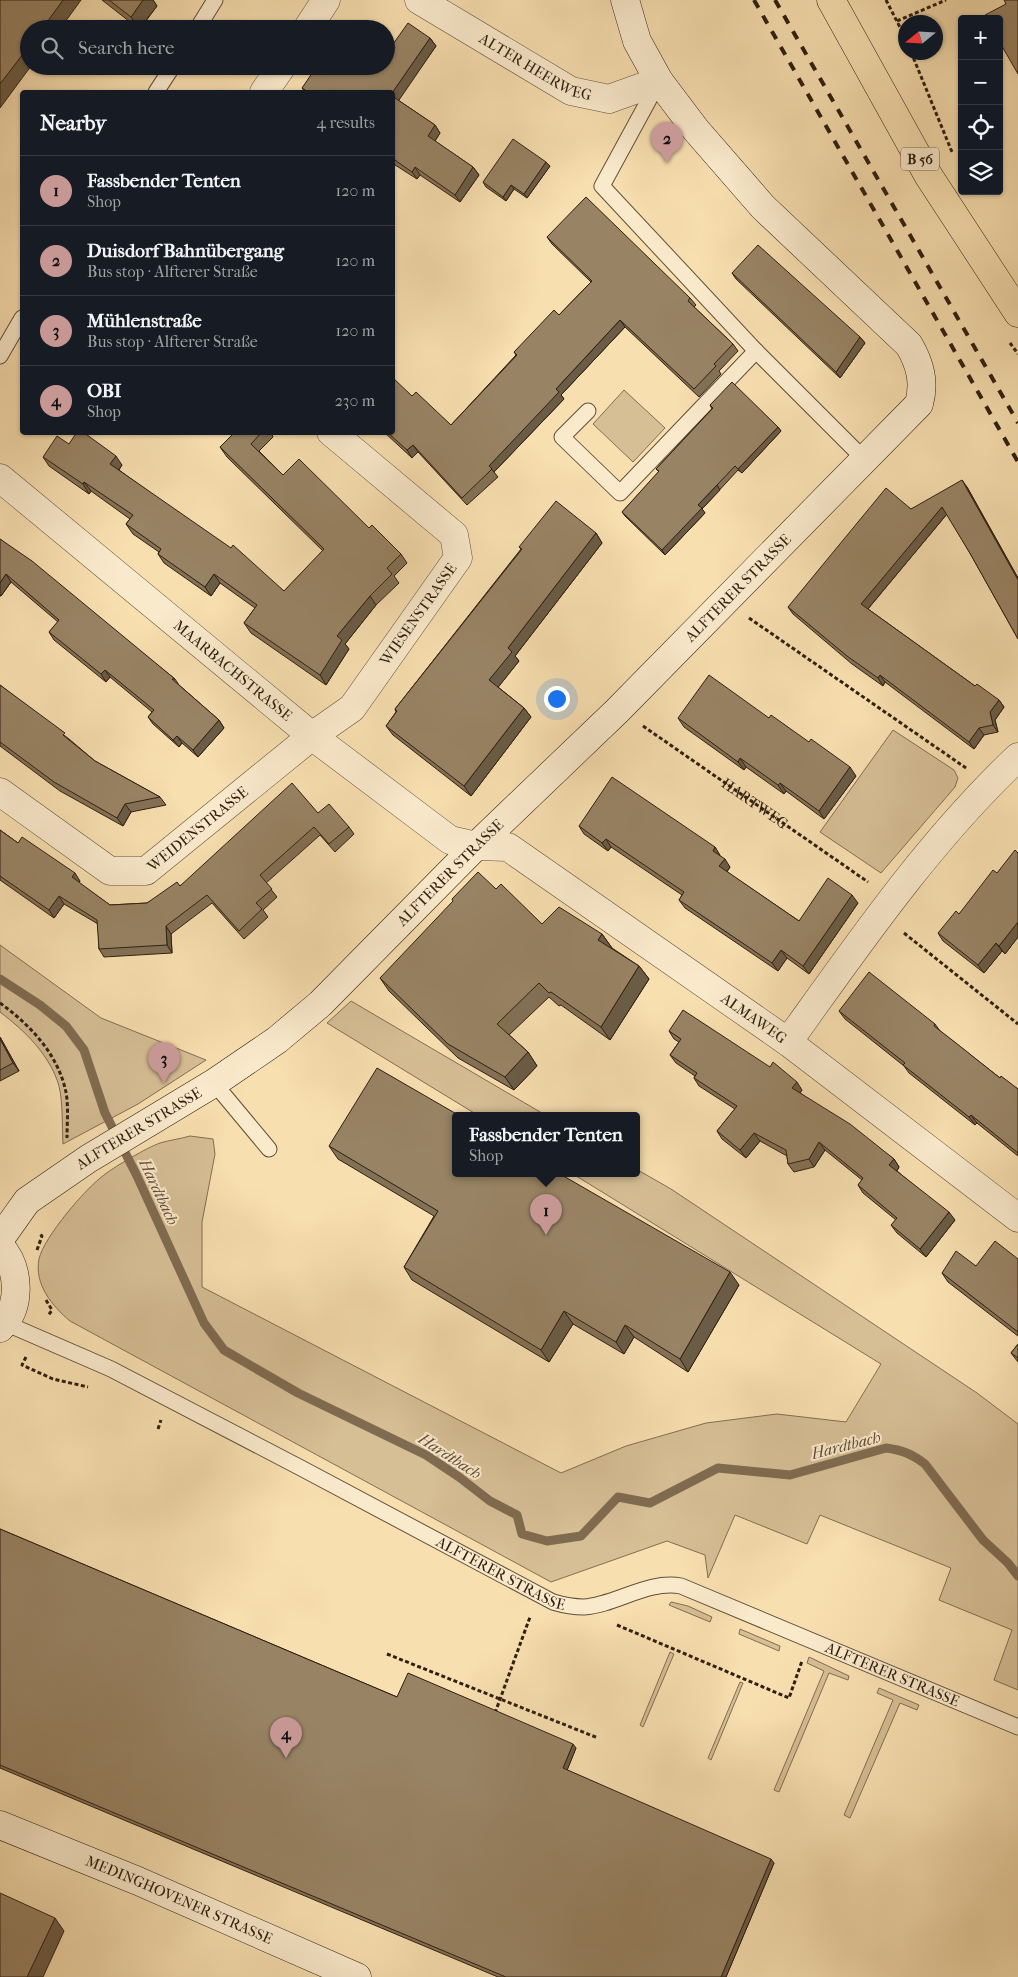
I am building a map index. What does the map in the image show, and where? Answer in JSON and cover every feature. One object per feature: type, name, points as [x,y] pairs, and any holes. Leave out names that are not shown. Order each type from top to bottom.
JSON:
[{"type":"main road","name":"B 56","points":[[831,0],[928,175],[1018,314]]},
{"type":"street","points":[[313,20],[326,0]]},
{"type":"street","name":"ALTER HEERWEG","points":[[419,0],[570,92],[609,99],[659,81]]},
{"type":"street","name":"ALFTERER STRASSE","points":[[0,1239],[27,1201],[78,1165],[214,1083],[277,1040],[320,1004],[476,846],[617,711],[864,459],[910,416],[919,404],[922,393],[920,368],[909,345],[763,207],[696,130],[659,81],[637,41],[625,0]]},
{"type":"street","points":[[265,90],[276,75]]},
{"type":"street","name":"WIESENSTRASSE","points":[[312,736],[352,708],[458,558],[454,535],[335,435]]},
{"type":"street","name":"MAARBACHSTRASSE","points":[[0,478],[312,736],[450,840],[476,846]]},
{"type":"street","name":"WEIDENSTRASSE","points":[[0,792],[110,871],[146,871],[312,736]]},
{"type":"street","points":[[788,1042],[884,908],[988,785],[1018,757]]},
{"type":"street","name":"ALMAWEG","points":[[476,846],[508,847],[788,1042],[1018,1218]]},
{"type":"street","name":"ALFTERER STRASSE","points":[[0,1246],[5,1252],[14,1273],[16,1285],[13,1307],[2,1326]]},
{"type":"street","name":"MEDINGHOVENER STRASSE","points":[[0,1825],[138,1881],[357,1977]]},
{"type":"lane","points":[[203,20],[215,0]]},
{"type":"lane","points":[[157,90],[166,75]]},
{"type":"lane","points":[[659,81],[602,186],[756,351],[864,459]]},
{"type":"lane","points":[[0,356],[20,321]]},
{"type":"lane","points":[[588,411],[562,437],[620,493],[756,351]]},
{"type":"lane","points":[[214,1083],[269,1148]]},
{"type":"lane","name":"ALFTERER STRASSE","points":[[2,1326],[111,1369],[543,1597],[562,1605],[584,1606],[658,1586],[674,1585],[689,1588],[1018,1727]]},
{"type":"path","points":[[886,0],[897,21],[946,0]]},
{"type":"path","points":[[915,60],[956,161]]},
{"type":"path","points":[[724,602],[988,785]]},
{"type":"path","name":"HARTWEG","points":[[617,711],[646,728],[869,883],[884,908],[1018,1024]]},
{"type":"path","points":[[0,1003],[28,1027],[50,1053],[59,1069],[66,1089],[78,1165]]},
{"type":"path","points":[[584,1606],[632,1631],[789,1698],[810,1640]]},
{"type":"path","points":[[495,1714],[530,1616]]},
{"type":"path","points":[[387,1654],[598,1738]]},
{"type":"shaded area","points":[[624,390],[665,428],[633,462],[593,424]]},
{"type":"shaded area","points":[[893,730],[954,770],[958,778],[955,787],[881,873],[820,832]]},
{"type":"shaded area","points":[[0,945],[101,1018],[206,1060],[138,1104],[63,1144],[59,1086],[50,1064],[36,1044],[0,1012]]},
{"type":"shaded area","points":[[351,1001],[540,1112],[472,1112],[327,1023]]},
{"type":"shaded area","points":[[190,1136],[213,1139],[215,1154],[202,1222],[202,1287],[561,1473],[626,1446],[706,1423],[777,1414],[846,1422],[881,1364],[578,1177],[640,1177],[640,1171],[671,1189],[977,1393],[1018,1424],[1018,1690],[994,1680],[1012,1630],[939,1600],[951,1568],[820,1515],[807,1544],[735,1515],[708,1578],[705,1555],[667,1541],[551,1582],[70,1321],[51,1301],[42,1286],[38,1268],[42,1250],[57,1226],[76,1202],[96,1182],[109,1171],[131,1158],[164,1142]]},
{"type":"shaded area","points":[[671,1602],[688,1606],[712,1617],[710,1622],[669,1605]]},
{"type":"shaded area","points":[[740,1629],[780,1646],[779,1651],[739,1634]]},
{"type":"shaded area","points":[[670,1652],[674,1654],[643,1727],[640,1725]]},
{"type":"shaded area","points":[[809,1657],[849,1676],[848,1680],[829,1673],[779,1792],[774,1790],[824,1671],[807,1663]]},
{"type":"shaded area","points":[[740,1682],[743,1683],[711,1760],[708,1758]]},
{"type":"shaded area","points":[[879,1688],[919,1705],[917,1710],[900,1703],[850,1818],[844,1815],[893,1700],[877,1693]]},
{"type":"building","points":[[0,0],[63,0],[49,20],[20,20],[20,58],[0,84]]},
{"type":"building","points":[[109,0],[143,0],[131,17]]},
{"type":"building","points":[[1004,0],[1018,0],[1018,74],[1003,48],[1003,15],[985,15],[1006,4]]},
{"type":"building","points":[[408,23],[430,38],[394,90],[305,90],[302,88],[311,75],[395,75],[395,41]]},
{"type":"building","points":[[395,98],[435,125],[428,136],[473,167],[455,195],[415,167],[412,172],[395,160]]},
{"type":"building","points":[[513,139],[546,162],[524,194],[511,185],[503,197],[483,182]]},
{"type":"building","points":[[586,197],[690,298],[688,301],[733,344],[714,364],[716,366],[694,389],[620,320],[556,389],[559,392],[489,466],[492,469],[462,498],[413,445],[407,450],[390,435],[395,435],[395,380],[412,396],[416,392],[451,425],[517,355],[514,352],[554,310],[559,315],[592,281],[547,237]]},
{"type":"building","points":[[758,245],[860,337],[836,372],[732,273]]},
{"type":"building","points":[[732,382],[778,427],[738,469],[735,466],[698,505],[702,508],[662,550],[622,512],[659,471],[656,469],[713,408],[710,405]]},
{"type":"building","points":[[75,435],[87,435],[116,456],[110,464],[231,548],[233,545],[284,591],[324,549],[220,447],[232,435],[259,435],[251,444],[283,475],[299,459],[369,528],[372,525],[401,554],[387,568],[392,574],[370,596],[337,636],[342,640],[320,675],[244,623],[257,605],[214,574],[205,587],[158,554],[161,549],[126,524],[133,515],[43,457],[57,436],[69,444]]},
{"type":"building","points":[[962,480],[1018,580],[1018,639],[942,507],[861,604],[975,686],[977,684],[999,700],[990,712],[993,725],[979,728],[969,742],[880,675],[878,678],[847,656],[788,607],[886,488],[911,509]]},
{"type":"building","points":[[556,501],[596,533],[508,648],[512,652],[489,680],[524,708],[464,786],[386,726],[397,711],[395,709],[522,549],[519,547]]},
{"type":"building","points":[[0,539],[32,561],[175,679],[172,679],[219,720],[193,750],[177,736],[173,740],[148,717],[154,710],[105,670],[101,674],[49,632],[59,620],[6,574],[0,583]]},
{"type":"building","points":[[709,675],[769,718],[771,715],[809,742],[811,739],[850,767],[819,811],[780,783],[778,785],[740,758],[738,762],[678,718]]},
{"type":"building","points":[[0,685],[65,733],[63,735],[95,761],[160,797],[125,804],[117,818],[54,782],[0,742]]},
{"type":"building","points":[[612,777],[715,847],[713,851],[725,859],[719,866],[799,921],[828,878],[852,895],[803,966],[781,950],[772,963],[679,900],[684,892],[606,839],[602,843],[579,826]]},
{"type":"building","points":[[292,783],[318,813],[329,804],[349,827],[329,844],[314,827],[260,875],[272,889],[256,903],[262,909],[239,931],[207,895],[166,926],[167,945],[99,949],[97,920],[59,896],[49,910],[0,876],[0,830],[18,843],[22,837],[75,873],[72,877],[110,905],[147,903],[177,882],[180,886]]},
{"type":"building","points":[[1015,850],[1018,853],[1018,922],[999,946],[996,943],[978,965],[938,933],[956,911],[959,914],[993,870],[997,873]]},
{"type":"building","points":[[478,872],[496,889],[501,884],[542,924],[559,907],[602,934],[598,940],[639,966],[601,1027],[551,992],[549,993],[539,983],[497,1024],[528,1052],[505,1077],[448,1044],[380,978]]},
{"type":"building","points":[[869,972],[1000,1078],[1001,1076],[1018,1089],[1018,1153],[971,1115],[969,1117],[903,1065],[905,1063],[839,1011]]},
{"type":"building","points":[[683,1010],[770,1067],[773,1062],[797,1082],[792,1088],[850,1124],[894,1159],[889,1165],[949,1212],[920,1249],[891,1225],[897,1218],[858,1185],[863,1178],[819,1142],[809,1159],[788,1164],[786,1150],[754,1133],[740,1150],[717,1131],[737,1106],[694,1078],[697,1073],[670,1055],[681,1039],[669,1031]]},
{"type":"building","points":[[0,1039],[13,1063],[0,1070]]},
{"type":"building","points":[[377,1068],[453,1112],[452,1177],[565,1177],[730,1272],[680,1359],[625,1325],[616,1342],[564,1311],[541,1350],[404,1267],[438,1211],[329,1146]]},
{"type":"building","points":[[995,1241],[1018,1259],[1018,1332],[942,1273],[956,1251],[976,1266]]},
{"type":"building","points":[[1018,1344],[1018,1358],[1011,1353]]},
{"type":"building","points":[[0,1529],[397,1697],[408,1673],[573,1744],[563,1768],[771,1859],[721,1977],[506,1977],[0,1765]]},
{"type":"building","points":[[0,1893],[55,1918],[27,1977],[0,1977]]},
{"type":"waterway","name":"Hardtbach","points":[[0,979],[40,1005],[66,1026],[84,1050],[105,1113],[137,1176],[204,1323],[224,1350],[298,1393],[426,1455],[490,1501],[517,1515],[522,1534],[547,1541],[581,1536],[618,1497],[650,1503],[718,1468],[790,1475],[886,1448],[907,1453],[925,1464],[983,1540],[1008,1563],[1018,1576]]},
{"type":"railway","points":[[754,0],[1018,462]]},
{"type":"railway","points":[[775,0],[1018,423]]},
{"type":"place","name":"Duisdorf Bahnübergang","points":[[667,163]]},
{"type":"place","name":"Mühlenstraße","points":[[164,1083]]},
{"type":"place","name":"Fassbender Tenten","points":[[546,1235]]},
{"type":"place","name":"OBI","points":[[286,1758]]}]
